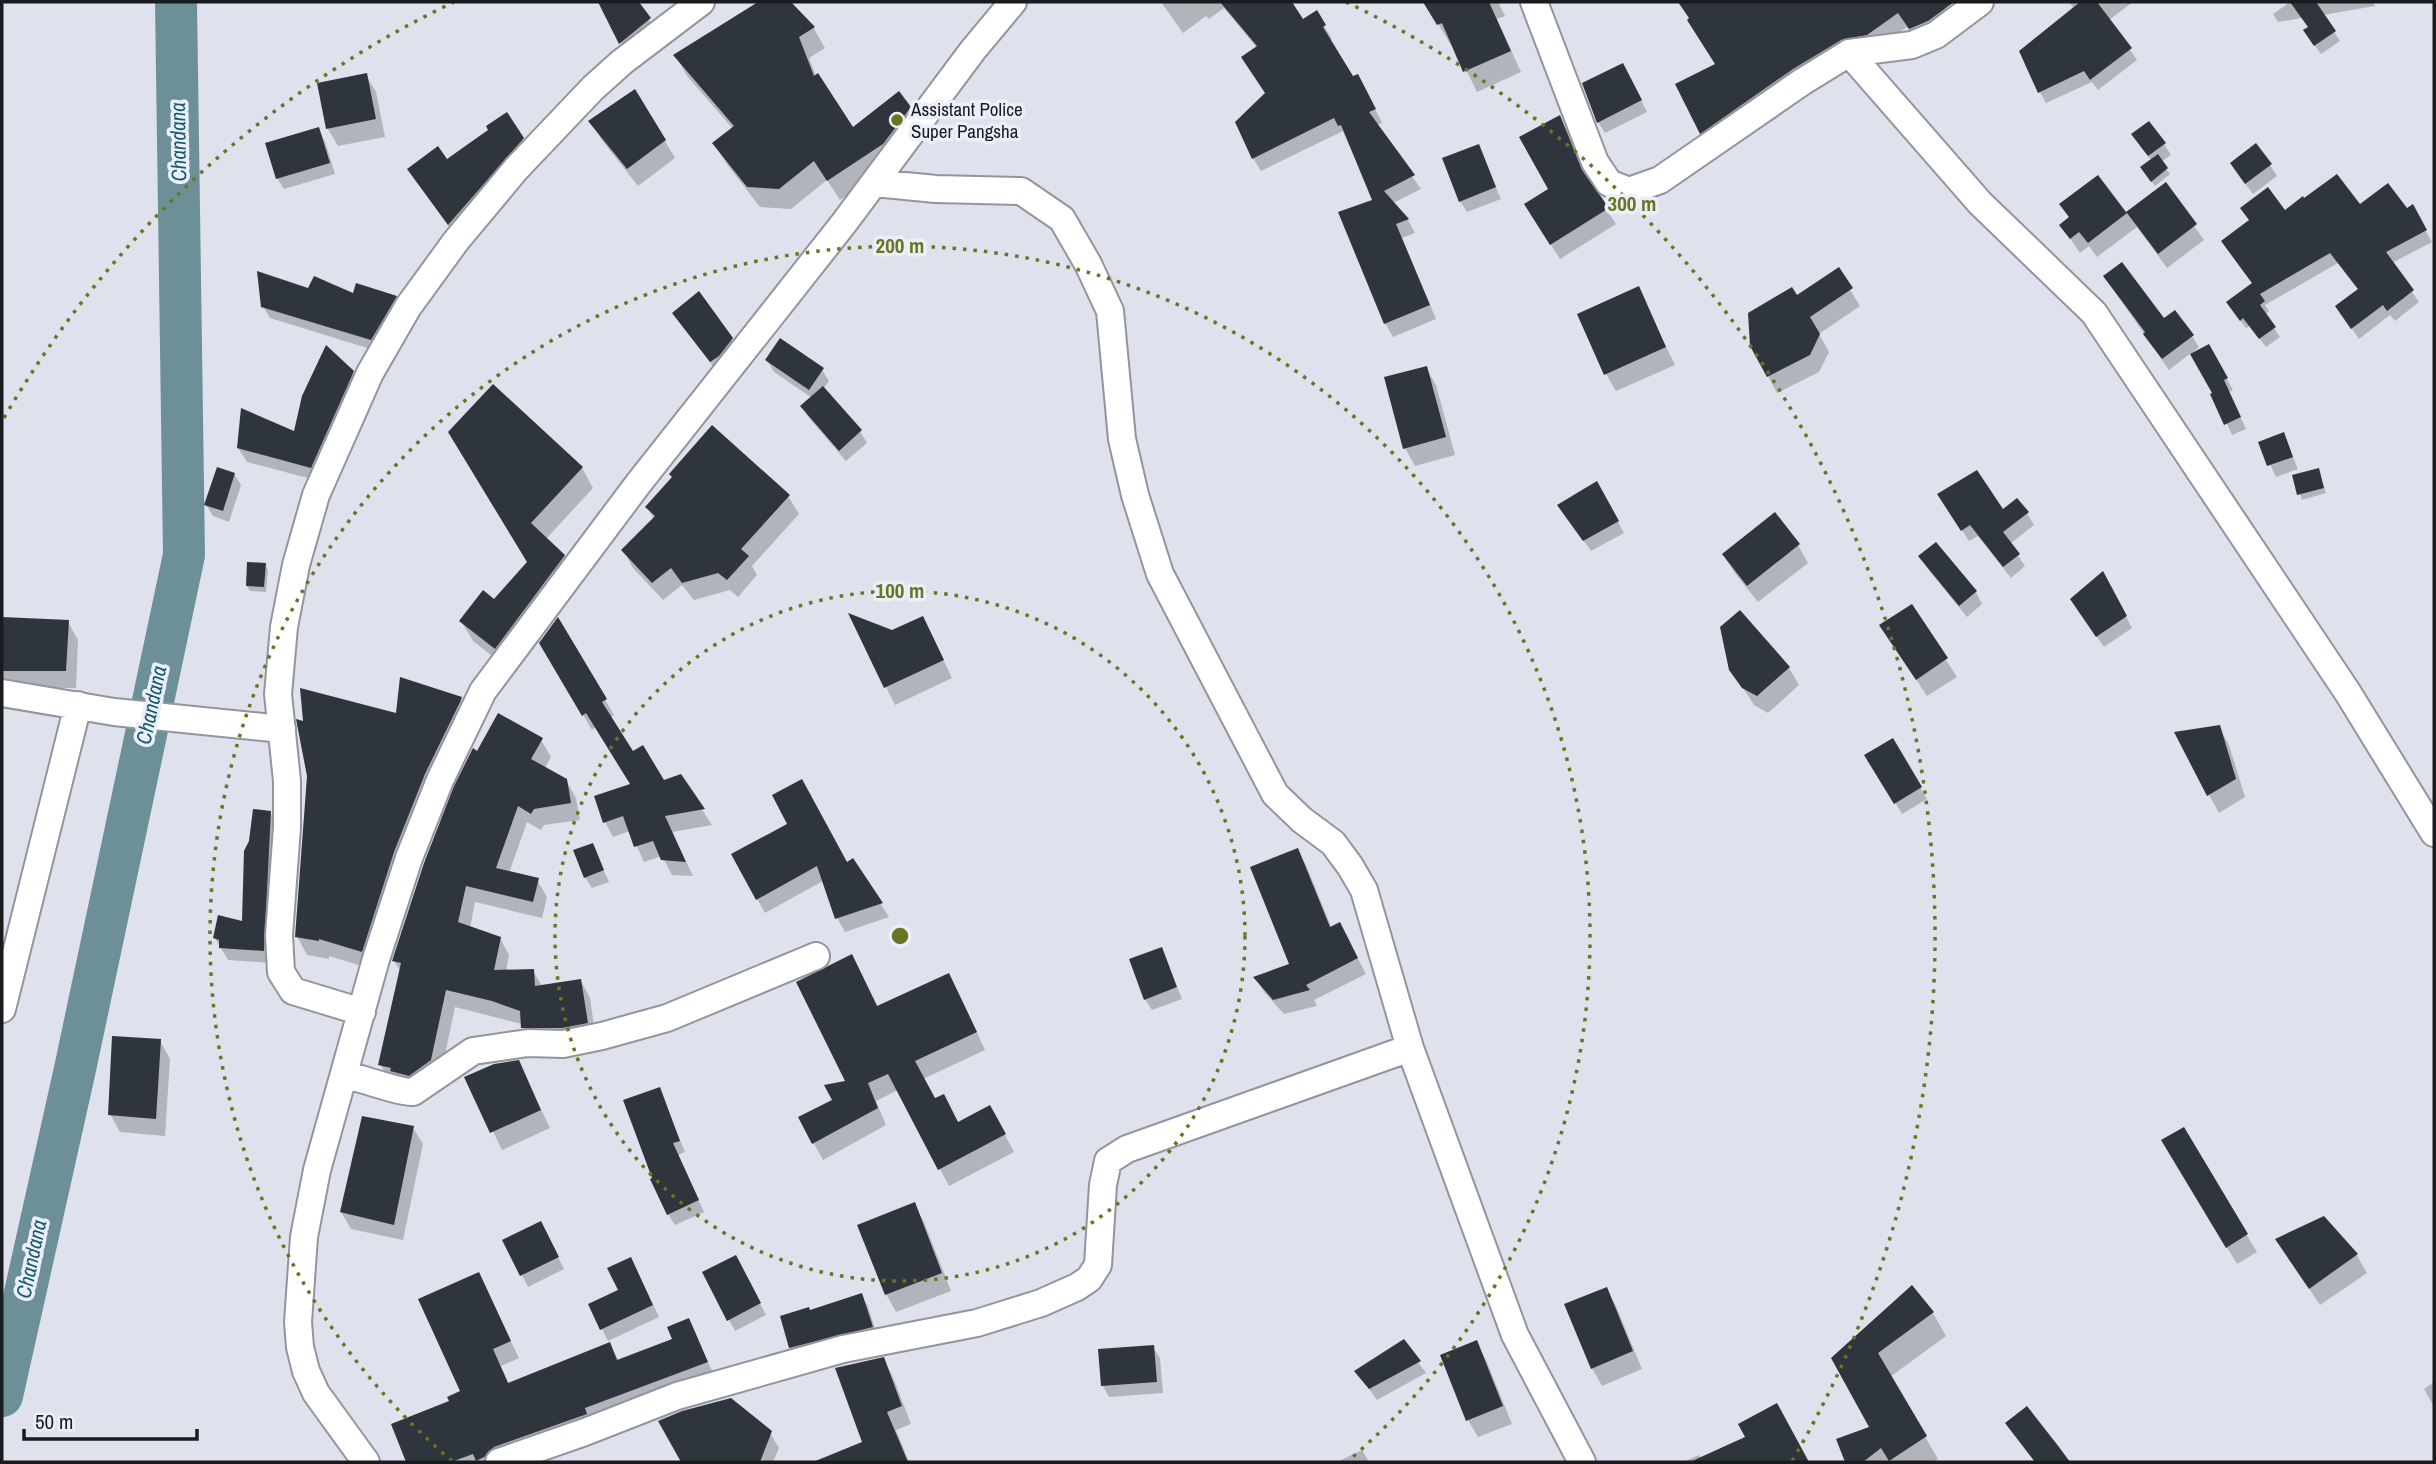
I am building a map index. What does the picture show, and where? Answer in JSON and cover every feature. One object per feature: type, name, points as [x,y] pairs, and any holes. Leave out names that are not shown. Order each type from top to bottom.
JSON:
[{"type":"street","points":[[362,1012],[293,991],[281,972],[279,935],[287,827],[287,781],[278,694],[284,627],[296,565],[316,495],[370,373],[408,307],[456,241],[540,142],[593,88],[622,62],[701,2]]},
{"type":"street","points":[[366,1462],[316,1393],[306,1371],[298,1322],[304,1237],[317,1170],[376,958],[440,780],[483,691],[638,484],[1013,2]]},
{"type":"street","points":[[1534,2],[1595,162],[1609,183],[1629,191],[1660,180],[1802,82],[1849,53],[1912,45],[1936,35],[1980,2]]},
{"type":"street","points":[[1849,53],[1980,203],[2094,313],[2348,693],[2434,833]]},
{"type":"street","points":[[874,183],[936,189],[1021,191],[1062,219],[1088,264],[1110,311],[1122,439],[1135,495],[1160,574],[1275,794],[1302,820],[1333,843],[1364,890],[1410,1048],[1515,1335],[1579,1461]]},
{"type":"street","points":[[2,693],[114,712],[282,729]]},
{"type":"street","points":[[2,1009],[78,705]]},
{"type":"street","points":[[344,1074],[390,1086],[405,1093],[413,1092],[473,1051],[528,1043],[563,1044],[654,1021],[816,956]]},
{"type":"street","points":[[499,1462],[677,1396],[843,1349],[977,1323],[1041,1303],[1077,1287],[1089,1279],[1098,1265],[1103,1185],[1108,1161],[1127,1149],[1410,1048]]},
{"type":"building","points":[[598,2],[639,2],[651,18],[619,44]]},
{"type":"building","points":[[758,2],[791,2],[815,27],[799,37],[814,76],[818,73],[853,127],[899,91],[911,107],[883,144],[827,181],[814,161],[779,189],[747,187],[712,143],[734,126],[673,55]]},
{"type":"building","points":[[1220,2],[1292,2],[1303,19],[1317,10],[1326,25],[1323,27],[1353,76],[1358,74],[1376,109],[1369,112],[1415,175],[1384,191],[1409,219],[1396,224],[1430,305],[1384,324],[1338,212],[1372,200],[1341,125],[1338,126],[1334,118],[1252,159],[1235,122],[1265,93],[1241,57],[1257,46]]},
{"type":"building","points":[[1423,2],[1489,2],[1511,51],[1463,72],[1442,23],[1437,25]]},
{"type":"building","points":[[1678,2],[1954,2],[1928,21],[1909,29],[1898,13],[1867,35],[1841,40],[1793,69],[1700,134],[1675,84],[1715,64]]},
{"type":"building","points":[[2080,2],[2097,2],[2132,48],[2090,80],[2084,71],[2038,93],[2019,51]]},
{"type":"building","points":[[2290,2],[2316,2],[2336,31],[2314,46],[2303,30],[2308,27]]},
{"type":"building","points":[[1623,63],[1642,100],[1597,123],[1582,83]]},
{"type":"building","points":[[367,73],[376,119],[326,129],[317,83]]},
{"type":"building","points":[[635,89],[666,140],[627,169],[588,121]]},
{"type":"building","points":[[507,112],[524,138],[448,225],[407,169],[438,146],[447,159],[488,130],[486,126]]},
{"type":"building","points":[[1560,115],[1582,170],[1609,208],[1550,245],[1524,204],[1548,189],[1519,137]]},
{"type":"building","points":[[2149,121],[2166,143],[2148,156],[2131,134]]},
{"type":"building","points":[[319,127],[330,163],[276,179],[265,143]]},
{"type":"building","points":[[2256,143],[2272,164],[2245,184],[2230,163]]},
{"type":"building","points":[[1479,144],[1496,187],[1459,202],[1442,158]]},
{"type":"building","points":[[2158,154],[2168,168],[2151,182],[2140,167]]},
{"type":"building","points":[[2337,174],[2360,204],[2388,183],[2407,208],[2413,204],[2427,230],[2386,252],[2414,290],[2387,311],[2383,305],[2351,329],[2335,306],[2358,289],[2330,253],[2260,294],[2221,241],[2249,220],[2240,208],[2268,187],[2285,210]]},
{"type":"building","points":[[2098,175],[2126,212],[2166,182],[2197,224],[2158,254],[2127,213],[2088,243],[2079,232],[2070,239],[2059,225],[2069,217],[2059,204]]},
{"type":"building","points":[[2122,262],[2164,318],[2175,310],[2194,335],[2162,359],[2103,276]]},
{"type":"building","points":[[1839,267],[1853,288],[1810,317],[1820,334],[1810,355],[1767,377],[1750,346],[1748,313],[1792,287],[1797,295]]},
{"type":"building","points":[[257,271],[308,288],[314,276],[353,293],[356,283],[397,296],[371,340],[261,307]]},
{"type":"building","points":[[2252,283],[2265,301],[2260,305],[2276,327],[2259,339],[2243,318],[2240,321],[2226,302]]},
{"type":"building","points":[[1639,286],[1666,347],[1604,375],[1577,314]]},
{"type":"building","points":[[699,291],[733,338],[719,356],[710,362],[672,313]]},
{"type":"building","points":[[780,338],[824,368],[809,390],[765,360]]},
{"type":"building","points":[[2209,344],[2228,378],[2224,380],[2241,417],[2224,425],[2210,394],[2212,393],[2190,354]]},
{"type":"building","points":[[326,345],[354,371],[311,468],[237,448],[241,408],[294,431],[302,396]]},
{"type":"building","points":[[1427,366],[1446,437],[1403,449],[1384,377]]},
{"type":"building","points":[[493,384],[583,467],[531,523],[565,555],[495,649],[459,621],[483,590],[494,599],[527,562],[448,432]]},
{"type":"building","points":[[823,386],[862,430],[839,451],[800,406]]},
{"type":"building","points":[[712,425],[790,495],[741,549],[749,556],[727,580],[718,573],[682,583],[671,568],[652,583],[621,550],[655,516],[645,507],[672,477],[669,474]]},
{"type":"building","points":[[2284,432],[2293,457],[2267,466],[2258,442]]},
{"type":"building","points":[[217,467],[235,473],[223,511],[204,505]]},
{"type":"building","points":[[2319,468],[2324,488],[2297,495],[2292,475]]},
{"type":"building","points":[[1977,470],[2003,509],[2017,498],[2029,512],[2003,532],[2020,554],[2003,567],[1970,525],[1961,531],[1937,494]]},
{"type":"building","points":[[1597,481],[1619,521],[1583,541],[1557,505]]},
{"type":"building","points":[[1775,512],[1800,544],[1747,586],[1722,554]]},
{"type":"building","points":[[1936,542],[1977,591],[1959,606],[1918,556]]},
{"type":"building","points":[[247,562],[266,563],[264,587],[246,586]]},
{"type":"building","points":[[2103,571],[2127,616],[2096,637],[2070,599]]},
{"type":"building","points":[[1912,604],[1948,658],[1916,680],[1879,625]]},
{"type":"building","points":[[1740,610],[1790,667],[1757,696],[1742,688],[1729,670],[1720,627]]},
{"type":"building","points":[[848,613],[892,630],[923,616],[944,660],[884,688]]},
{"type":"building","points":[[2,617],[69,620],[66,671],[2,671]]},
{"type":"building","points":[[558,617],[607,699],[602,702],[633,751],[643,745],[664,780],[681,774],[705,809],[665,816],[686,862],[661,860],[653,841],[634,847],[623,816],[603,823],[594,796],[630,784],[586,713],[582,716],[539,643]]},
{"type":"building","points":[[400,677],[462,697],[425,774],[394,852],[362,952],[319,939],[295,937],[307,776],[296,719],[303,721],[300,688],[396,713]]},
{"type":"building","points":[[498,713],[543,738],[531,759],[567,779],[571,803],[534,809],[531,814],[518,806],[496,868],[539,878],[533,902],[466,886],[458,922],[501,937],[494,970],[534,969],[535,986],[581,979],[588,1023],[562,1028],[521,1028],[520,1011],[446,990],[431,1060],[409,1076],[390,1071],[391,1068],[378,1065],[401,963],[392,961],[424,863],[454,786],[473,748],[477,751]]},
{"type":"building","points":[[2220,725],[2236,779],[2207,796],[2174,732]]},
{"type":"building","points":[[1893,738],[1922,787],[1894,804],[1864,755]]},
{"type":"building","points":[[802,779],[847,862],[853,858],[883,903],[835,919],[817,866],[756,900],[731,854],[787,824],[772,795]]},
{"type":"building","points":[[253,809],[271,811],[264,951],[219,948],[219,940],[213,938],[218,915],[242,921],[244,851],[249,841]]},
{"type":"building","points":[[593,843],[604,870],[584,878],[573,850]]},
{"type":"building","points":[[1298,848],[1330,927],[1340,922],[1358,958],[1306,985],[1310,990],[1273,1000],[1253,977],[1289,964],[1250,867]]},
{"type":"building","points":[[1162,947],[1177,987],[1144,1000],[1129,959]]},
{"type":"building","points":[[852,954],[877,1006],[949,973],[977,1032],[915,1061],[935,1098],[944,1094],[958,1122],[990,1105],[1006,1134],[938,1170],[888,1074],[868,1083],[878,1108],[812,1144],[798,1117],[832,1100],[824,1085],[845,1081],[796,982]]},
{"type":"building","points":[[112,1036],[161,1039],[156,1119],[108,1115]]},
{"type":"building","points":[[519,1060],[541,1110],[490,1133],[464,1077],[494,1064]]},
{"type":"building","points":[[660,1087],[680,1141],[673,1143],[699,1200],[667,1215],[650,1179],[652,1178],[623,1100]]},
{"type":"building","points":[[362,1116],[414,1126],[394,1225],[340,1212]]},
{"type":"building","points":[[2184,1127],[2248,1234],[2226,1248],[2161,1140]]},
{"type":"building","points":[[915,1202],[942,1273],[885,1295],[857,1225]]},
{"type":"building","points":[[2324,1216],[2358,1254],[2309,1289],[2275,1239]]},
{"type":"building","points":[[541,1221],[559,1257],[520,1276],[502,1240]]},
{"type":"building","points":[[736,1255],[761,1303],[727,1321],[702,1272]]},
{"type":"building","points":[[631,1257],[653,1305],[600,1330],[588,1304],[618,1290],[607,1268]]},
{"type":"building","points":[[479,1272],[511,1341],[493,1349],[508,1383],[610,1342],[617,1360],[672,1339],[667,1327],[689,1318],[708,1362],[585,1408],[587,1414],[494,1447],[476,1461],[473,1454],[451,1462],[406,1462],[391,1424],[449,1401],[447,1397],[460,1391],[418,1299]]},
{"type":"building","points":[[1912,1285],[1934,1312],[1878,1353],[1927,1436],[1889,1461],[1881,1448],[1863,1462],[1845,1462],[1836,1439],[1869,1427],[1831,1358]]},
{"type":"building","points":[[1607,1287],[1633,1351],[1591,1369],[1564,1304]]},
{"type":"building","points":[[862,1293],[873,1327],[789,1348],[780,1316],[809,1307],[810,1310]]},
{"type":"building","points":[[1404,1339],[1421,1361],[1369,1389],[1354,1371]]},
{"type":"building","points":[[1477,1340],[1503,1406],[1466,1421],[1440,1355]]},
{"type":"building","points":[[1154,1345],[1157,1382],[1101,1386],[1098,1349]]},
{"type":"building","points":[[884,1357],[902,1406],[887,1412],[908,1462],[813,1462],[862,1442],[835,1368]]},
{"type":"building","points":[[731,1398],[772,1431],[760,1462],[681,1462],[658,1421],[682,1411]]},
{"type":"building","points":[[1777,1403],[1809,1462],[1690,1462],[1745,1437],[1738,1424]]},
{"type":"building","points":[[2027,1406],[2070,1462],[2035,1462],[2005,1423]]},
{"type":"waterway","name":"Chandana","points":[[2,1396],[75,1069],[184,555],[176,2]]},
{"type":"place","name":"Assistant Police Super Pangsha","points":[[897,120]]}]
